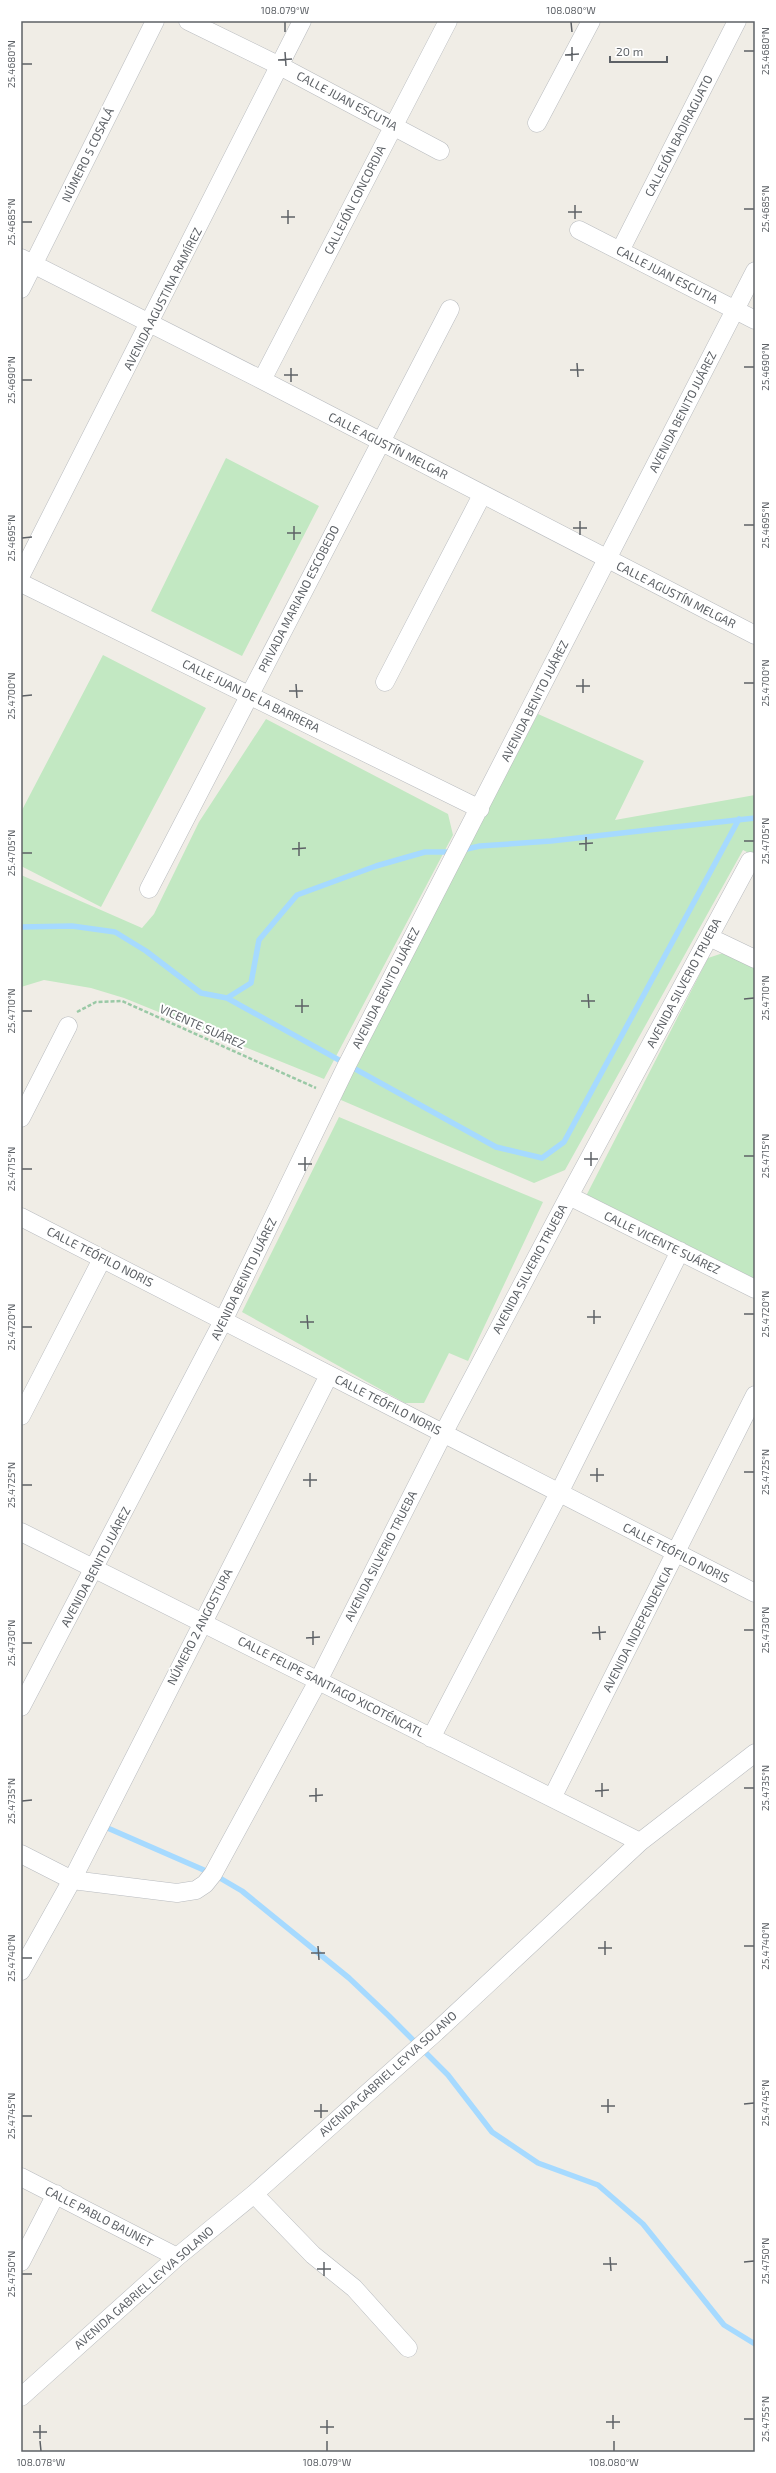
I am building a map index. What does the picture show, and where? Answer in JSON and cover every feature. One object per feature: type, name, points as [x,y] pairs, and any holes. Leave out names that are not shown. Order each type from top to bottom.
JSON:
[{"type":"street","name":"NÚMERO 5 COSALÁ","points":[[21,289],[27,261],[155,21]]},
{"type":"street","name":"CALLE JUAN ESCUTIA","points":[[188,21],[280,66],[440,151]]},
{"type":"street","name":"AVENIDA AGUSTINA RAMÍREZ","points":[[21,575],[150,324],[302,21]]},
{"type":"street","name":"CALLEJÓN CONCORDIA","points":[[262,380],[448,21]]},
{"type":"street","points":[[537,123],[591,21]]},
{"type":"street","name":"CALLEJÓN BADIRAGUATO","points":[[620,251],[737,21]]},
{"type":"street","name":"CALLE JUAN ESCUTIA","points":[[579,230],[755,320]]},
{"type":"street","name":"CALLE AGUSTÍN MELGAR","points":[[27,261],[262,380],[755,635]]},
{"type":"street","name":"AVENIDA BENITO JUÁREZ","points":[[21,1707],[95,1569],[223,1321],[455,852],[480,809],[755,271]]},
{"type":"street","name":"PRIVADA MARIANO ESCOBEDO","points":[[148,889],[450,310]]},
{"type":"street","points":[[384,682],[482,495]]},
{"type":"street","name":"CALLE JUAN DE LA BARRERA","points":[[21,583],[480,809]]},
{"type":"street","name":"AVENIDA SILVERIO TRUEBA","points":[[21,1854],[72,1880],[177,1893],[188,1893],[206,1884],[223,1860],[318,1681],[443,1434],[750,860]]},
{"type":"street","points":[[709,937],[755,959]]},
{"type":"street","points":[[21,1118],[68,1026]]},
{"type":"street","name":"CALLE VICENTE SUÁREZ","points":[[569,1196],[755,1289]]},
{"type":"street","name":"CALLE TEÓFILO NORIS","points":[[21,1217],[755,1593]]},
{"type":"street","points":[[431,1738],[559,1493],[680,1251]]},
{"type":"street","points":[[21,1416],[102,1259]]},
{"type":"street","name":"NÚMERO 2 ANGOSTURA","points":[[21,1971],[72,1880],[329,1375]]},
{"type":"street","name":"AVENIDA INDEPENDENCIA","points":[[552,1798],[755,1395]]},
{"type":"street","name":"CALLE FELIPE SANTIAGO XICOTÉNCATL","points":[[21,1532],[640,1842]]},
{"type":"street","name":"AVENIDA GABRIEL LEYVA SOLANO","points":[[21,2397],[177,2257],[254,2194],[436,2032],[640,1842],[755,1753]]},
{"type":"street","name":"CALLE PABLO BAUNET","points":[[21,2177],[177,2257]]},
{"type":"street","points":[[21,2262],[56,2194]]},
{"type":"street","points":[[254,2194],[313,2254],[354,2288],[408,2348]]},
{"type":"path","name":"VICENTE SUÁREZ","points":[[68,1026],[78,1009],[96,1002],[122,1001],[333,1096]]},
{"type":"green space","points":[[226,458],[319,506],[242,656],[151,611]]},
{"type":"green space","points":[[103,655],[206,708],[101,907],[21,866],[21,812]]},
{"type":"green space","points":[[538,714],[644,761],[615,820],[755,795],[755,856],[743,850],[565,1170],[534,1183],[341,1100],[343,1085]]},
{"type":"green space","points":[[266,719],[448,814],[453,835],[324,1079],[124,998],[91,988],[44,980],[21,987],[21,875],[142,928],[154,914],[199,822]]},
{"type":"green space","points":[[726,952],[755,966],[755,1280],[586,1196],[708,958]]},
{"type":"green space","points":[[339,1117],[543,1202],[468,1361],[449,1353],[424,1403],[405,1403],[242,1312]]},
{"type":"waterway","points":[[462,850],[480,846],[551,841],[755,818]]},
{"type":"waterway","points":[[227,998],[496,1147],[542,1158],[564,1142],[739,819]]},
{"type":"waterway","points":[[21,927],[72,926],[115,932],[146,951],[201,993],[227,998],[251,983],[259,940],[297,895],[376,866],[425,852],[454,852]]},
{"type":"waterway","points":[[103,1826],[213,1874],[242,1891],[349,1978],[389,2016],[448,2075],[492,2132],[538,2163],[598,2185],[643,2224],[724,2325],[755,2344]]}]
